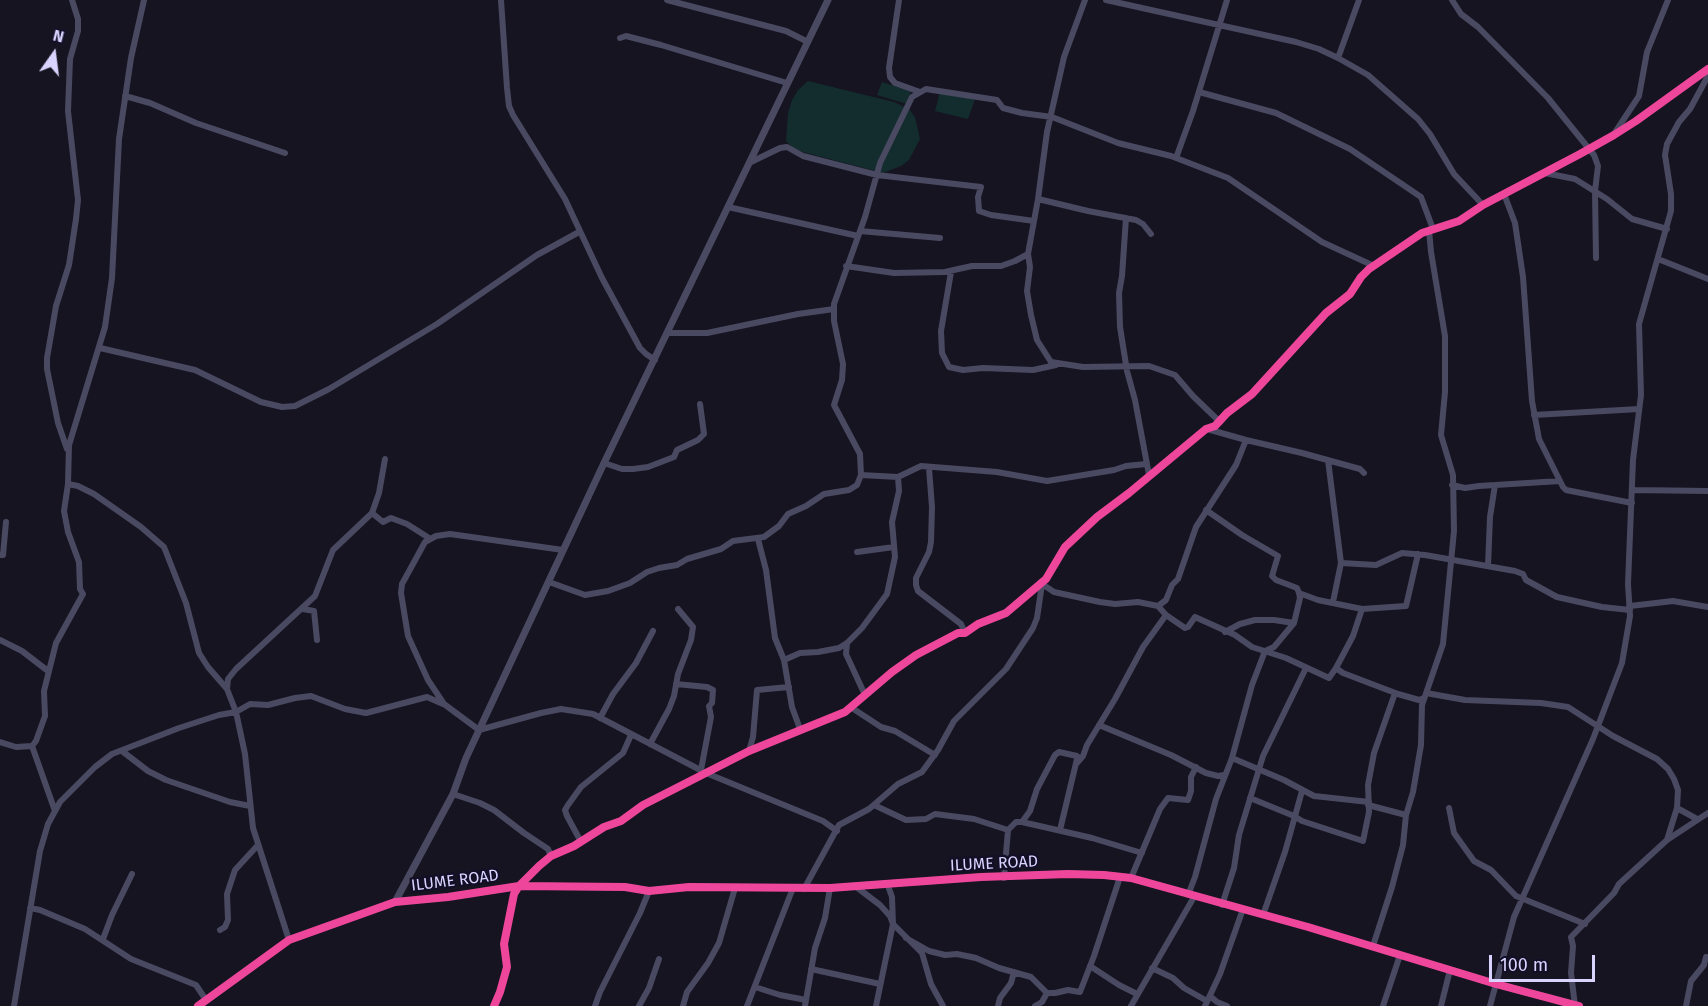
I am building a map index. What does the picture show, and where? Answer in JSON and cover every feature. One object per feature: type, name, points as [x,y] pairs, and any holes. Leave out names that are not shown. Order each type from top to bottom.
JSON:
[{"type":"street","points":[[72,0],[76,8]]},
{"type":"street","points":[[69,453],[58,423],[47,369],[47,358],[54,314],[69,265],[78,200],[68,111],[70,59],[78,31],[77,0]]},
{"type":"street","points":[[0,742],[16,747],[32,746],[36,741],[45,716],[44,691],[56,643],[83,594],[80,589],[79,561],[65,521],[64,501],[68,484],[69,453],[76,418],[105,327],[112,279],[119,139],[134,37],[144,0]]},
{"type":"street","points":[[501,0],[509,106],[565,199],[579,232],[640,348],[655,360]]},
{"type":"street","points":[[667,0],[786,31],[808,42]]},
{"type":"street","points":[[395,902],[453,794],[466,758],[604,464],[828,0]]},
{"type":"street","points":[[899,0],[889,68],[890,77],[895,83],[920,92]]},
{"type":"street","points":[[1085,0],[1064,57],[1047,132],[1028,254],[1030,267],[1027,291],[1037,340],[1051,362],[1083,367],[1149,366],[1175,375],[1220,422]]},
{"type":"street","points":[[1106,0],[1296,42],[1338,58],[1368,75],[1418,119],[1430,134],[1454,174],[1483,205]]},
{"type":"street","points":[[1176,158],[1227,0]]},
{"type":"street","points":[[1338,58],[1359,0]]},
{"type":"street","points":[[1452,0],[1461,14],[1478,27],[1548,98],[1594,155],[1598,166],[1595,191],[1596,258]]},
{"type":"street","points":[[1614,135],[1639,96],[1647,52],[1668,0]]},
{"type":"street","points":[[620,38],[626,36],[661,45],[787,83]]},
{"type":"street","points":[[494,1006],[507,967],[504,944],[514,894],[519,886],[551,856],[574,846],[580,840],[604,827],[621,821],[642,805],[704,772],[852,708],[916,655],[1006,612],[1046,579],[1065,547],[1079,533],[1206,429],[1220,422],[1265,382],[1326,312],[1350,294],[1364,273],[1414,238],[1453,224],[1483,205],[1614,135],[1708,69]]},
{"type":"street","points":[[1490,1006],[1514,918],[1598,726],[1622,663],[1630,608],[1628,584],[1634,448],[1641,383],[1639,324],[1667,229],[1671,203],[1665,154],[1666,144],[1674,129],[1690,109],[1708,76]]},
{"type":"street","points":[[549,582],[579,594],[596,594],[630,583],[640,575],[659,568],[677,565],[687,559],[721,549],[733,540],[764,537],[779,526],[788,514],[824,494],[849,490],[857,485],[861,475],[860,454],[834,405],[842,381],[843,364],[834,321],[836,294],[891,137],[912,98],[920,92],[933,89],[997,100],[1003,108],[1052,117],[1129,147],[1176,158],[1228,178],[1322,242],[1374,266]]},
{"type":"street","points":[[1199,92],[1276,113],[1350,149],[1420,197],[1431,230],[1444,336],[1445,392],[1441,435],[1444,449],[1452,465],[1454,531],[1443,644],[1421,714],[1419,756],[1413,792],[1406,815],[1398,867],[1373,946]]},
{"type":"street","points":[[125,96],[285,153]]},
{"type":"street","points":[[749,163],[784,147],[803,156],[876,175],[981,187],[978,197],[979,211],[1034,221]]},
{"type":"street","points":[[1545,173],[1575,179],[1632,219],[1667,229]]},
{"type":"street","points":[[1504,194],[1515,223],[1523,277],[1534,415],[1539,439],[1563,487],[1569,491],[1632,503]]},
{"type":"street","points":[[1038,199],[1141,222],[1151,234]]},
{"type":"street","points":[[728,207],[859,233],[940,238]]},
{"type":"street","points":[[1126,218],[1119,293],[1120,327],[1149,474]]},
{"type":"street","points":[[100,348],[195,370],[261,402],[282,407],[295,406],[329,389],[437,324],[537,255],[579,232]]},
{"type":"street","points":[[846,266],[894,273],[951,272],[972,266],[1001,266],[1028,254]]},
{"type":"street","points":[[1658,259],[1708,279]]},
{"type":"street","points":[[951,272],[941,331],[942,352],[949,367],[963,370],[983,368],[1033,370],[1061,364]]},
{"type":"street","points":[[668,333],[707,333],[834,309]]},
{"type":"street","points":[[604,464],[622,469],[633,469],[668,461],[674,457],[677,450],[704,434],[700,404]]},
{"type":"street","points":[[1534,415],[1639,409]]},
{"type":"street","points":[[1206,429],[1328,460],[1360,469],[1364,473]]},
{"type":"street","points":[[1158,606],[1166,600],[1172,585],[1178,579],[1196,527],[1236,465],[1246,440]]},
{"type":"street","points":[[227,689],[228,679],[236,669],[315,596],[333,550],[372,513],[379,493],[385,459]]},
{"type":"street","points":[[1328,460],[1341,563],[1333,602]]},
{"type":"street","points":[[861,475],[898,477],[921,466],[997,472],[1047,481],[1146,464]]},
{"type":"street","points":[[929,468],[932,507],[931,542],[929,552],[916,578],[916,585],[918,591],[961,624],[965,633]]},
{"type":"street","points":[[784,660],[800,653],[839,648],[847,644],[887,594],[894,565],[892,522],[899,491],[898,477]]},
{"type":"street","points":[[1452,485],[1465,488],[1560,481]]},
{"type":"street","points":[[68,484],[94,494],[141,526],[164,547],[177,578],[203,660],[227,689],[236,712],[245,754],[250,807],[258,845],[290,940]]},
{"type":"street","points":[[1488,566],[1490,517],[1495,485]]},
{"type":"street","points":[[1454,499],[1465,488]]},
{"type":"street","points":[[1632,490],[1708,491]]},
{"type":"street","points":[[1131,1006],[1191,896],[1224,775],[1232,758],[1252,685],[1265,651],[1274,647],[1294,623],[1300,598],[1297,588],[1276,580],[1272,576],[1278,556],[1206,510]]},
{"type":"street","points":[[372,513],[383,522],[391,518],[429,538]]},
{"type":"street","points":[[0,555],[3,555],[6,522]]},
{"type":"street","points":[[444,704],[428,680],[408,636],[401,593],[404,578],[425,542],[429,538],[450,534],[564,550]]},
{"type":"street","points":[[758,539],[766,570],[776,638],[784,660],[792,707],[800,729]]},
{"type":"street","points":[[857,552],[894,547]]},
{"type":"street","points":[[1341,563],[1376,565],[1402,553],[1418,554],[1515,571],[1523,574],[1526,580],[1563,599],[1630,608],[1673,601],[1708,607]]},
{"type":"street","points":[[1299,593],[1318,600],[1362,609],[1406,606],[1418,554]]},
{"type":"street","points":[[1041,584],[1054,592],[1100,602],[1115,604],[1138,602],[1158,606],[1166,615],[1185,628],[1195,617],[1235,635],[1252,647],[1329,678],[1353,636],[1362,609]]},
{"type":"street","points":[[804,889],[839,825],[874,805],[898,784],[922,772],[954,721],[998,678],[1033,628],[1038,612],[1041,584]]},
{"type":"street","points":[[302,609],[315,611],[317,640]]},
{"type":"street","points":[[650,744],[669,709],[693,631],[691,623],[678,609]]},
{"type":"street","points":[[1077,756],[1077,763],[1143,647],[1166,615]]},
{"type":"street","points":[[1225,632],[1240,624],[1255,620],[1294,623]]},
{"type":"street","points":[[600,718],[613,694],[636,663],[653,631]]},
{"type":"street","points":[[0,640],[22,651],[48,671]]},
{"type":"street","points":[[847,644],[846,654],[865,695]]},
{"type":"street","points":[[1222,905],[1263,756],[1306,668]]},
{"type":"street","points":[[1336,668],[1343,673],[1419,700],[1425,696],[1541,703],[1568,707],[1657,759],[1668,769],[1678,790],[1677,808],[1667,840]]},
{"type":"street","points":[[676,684],[707,687],[713,690],[712,703],[709,706],[711,717],[704,772]]},
{"type":"street","points":[[749,751],[753,737],[757,690],[789,687]]},
{"type":"street","points":[[1250,798],[1302,821],[1360,842],[1364,839],[1374,753],[1395,693]]},
{"type":"street","points":[[14,1006],[40,851],[48,824],[60,802],[95,767],[112,754],[179,728],[236,712],[250,704],[268,705],[311,696],[358,712],[378,711],[427,697],[444,704],[479,730]]},
{"type":"street","points":[[852,708],[881,728],[902,735],[934,755]]},
{"type":"street","points":[[479,730],[541,713],[561,710],[582,712],[600,718],[704,772],[823,821],[837,831]]},
{"type":"street","points":[[1099,725],[1206,773],[1223,777],[1224,775]]},
{"type":"street","points":[[580,840],[567,816],[568,805],[581,787],[623,753],[631,735]]},
{"type":"street","points":[[32,746],[55,811]]},
{"type":"street","points":[[122,751],[148,771],[166,780],[250,807]]},
{"type":"street","points":[[1022,822],[1030,812],[1037,789],[1055,755],[1059,752],[1077,756]]},
{"type":"street","points":[[1060,830],[1077,756]]},
{"type":"street","points":[[1232,758],[1284,780],[1314,796],[1368,804],[1406,815]]},
{"type":"street","points":[[1131,879],[1160,809],[1167,799],[1188,800],[1191,791],[1191,777],[1196,767]]},
{"type":"street","points":[[1263,915],[1285,852],[1302,791]]},
{"type":"street","points":[[453,794],[494,810],[548,849],[551,856]]},
{"type":"street","points":[[874,805],[906,820],[926,819],[935,814],[974,819],[1008,830]]},
{"type":"street","points":[[1449,808],[1454,833],[1470,858],[1491,870],[1511,891],[1522,898],[1586,924]]},
{"type":"street","points":[[1677,808],[1697,819]]},
{"type":"street","points":[[1576,1006],[1571,973],[1573,946],[1571,937],[1578,928],[1586,924],[1614,893],[1619,884],[1667,840],[1708,814]]},
{"type":"street","points":[[1004,878],[1008,830],[1016,822],[1060,830],[1142,853]]},
{"type":"street","points":[[220,930],[225,927],[228,920],[228,894],[236,870],[258,845]]},
{"type":"street","points":[[103,939],[111,915],[132,874]]},
{"type":"street","name":"ILUME ROAD","points":[[198,1006],[290,940],[395,902],[448,897],[519,886],[625,887],[649,891],[689,887],[804,889],[981,877],[1068,874],[1131,879],[1373,946],[1576,1006]]},
{"type":"street","points":[[906,938],[929,951],[976,958],[1031,977],[1047,993],[1068,990],[1080,992],[1120,877]]},
{"type":"street","points":[[876,1006],[893,924],[892,897],[887,884]]},
{"type":"street","points":[[855,886],[880,905],[890,916],[893,924],[922,953],[931,984],[943,1006]]},
{"type":"street","points":[[683,1006],[687,992],[708,963],[718,943],[735,888]]},
{"type":"street","points":[[747,1006],[793,888]]},
{"type":"street","points":[[755,987],[806,1003],[815,948],[825,918],[830,888]]},
{"type":"street","points":[[595,1006],[649,891]]},
{"type":"street","points":[[30,908],[78,926],[103,939],[131,960],[196,986],[206,1000]]},
{"type":"street","points":[[1207,1001],[1220,974],[1243,909]]},
{"type":"street","points":[[1383,1006],[1400,955]]},
{"type":"street","points":[[1686,1006],[1691,981],[1704,965],[1706,957]]},
{"type":"street","points":[[639,1006],[649,988],[659,959]]},
{"type":"street","points":[[1090,966],[1119,986],[1137,994]]},
{"type":"street","points":[[1152,968],[1173,978],[1184,988],[1207,1001],[1227,1006]]},
{"type":"street","points":[[811,969],[880,984]]},
{"type":"street","points":[[1441,1006],[1450,970]]},
{"type":"street","points":[[998,1006],[1000,998],[1011,983],[1014,972]]},
{"type":"street","points":[[1035,1006],[1042,1002],[1047,993]]},
{"type":"green space","points":[[808,81],[894,102],[909,109],[915,117],[920,139],[909,160],[883,173],[799,151],[792,147],[786,141],[788,113],[798,90]]},
{"type":"green space","points":[[882,82],[911,91],[907,104],[877,95]]},
{"type":"green space","points":[[940,92],[975,99],[968,119],[935,111]]},
{"type":"cycle path","points":[[494,1006],[507,967],[504,944],[514,894],[519,886],[551,856],[574,846],[604,827],[621,821],[643,805],[749,751],[845,712],[916,655],[958,633],[965,633],[978,624],[1006,613],[1046,579],[1065,547],[1097,517],[1206,429],[1215,426],[1227,413],[1252,394],[1326,313],[1350,294],[1369,269],[1422,233],[1459,221],[1483,205],[1614,135],[1708,69]]},
{"type":"cycle path","points":[[198,1006],[289,940],[395,902],[448,897],[519,886],[625,887],[649,891],[689,887],[830,888],[981,877],[1068,874],[1131,878],[1579,1006]]}]
